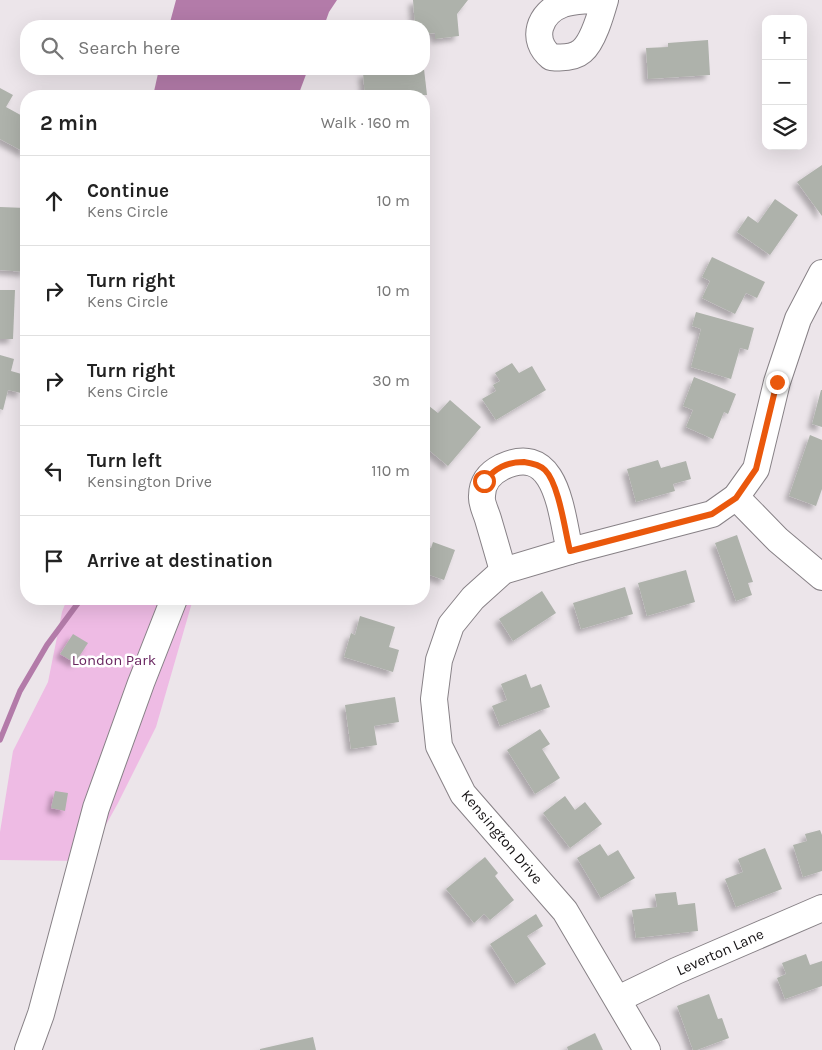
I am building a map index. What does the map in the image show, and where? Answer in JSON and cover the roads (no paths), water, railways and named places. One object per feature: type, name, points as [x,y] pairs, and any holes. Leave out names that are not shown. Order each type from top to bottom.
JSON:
[{"type":"street","points":[[605,0],[589,44],[582,52],[574,56],[551,57],[544,51],[540,42],[539,28],[544,18],[555,8],[565,3],[605,0]]},
{"type":"street","name":"Kensington Drive","points":[[647,1050],[565,911],[463,794],[439,746],[434,699],[440,660],[451,626],[473,598],[503,571],[570,551],[712,514],[736,498],[756,469],[777,382],[798,319],[822,273]]},
{"type":"street","points":[[503,571],[481,498],[484,481],[494,470],[513,462],[532,463],[545,470],[554,484],[570,551]]},
{"type":"street","points":[[736,498],[778,540],[822,577]]},
{"type":"street","points":[[28,1050],[41,1014],[96,808],[172,605]]},
{"type":"street","name":"Leverton Lane","points":[[618,999],[822,908]]},
{"type":"waterway","points":[[0,740],[20,691],[47,645],[77,605]]},
{"type":"park label","name":"London Park","points":[[114,660]]}]
